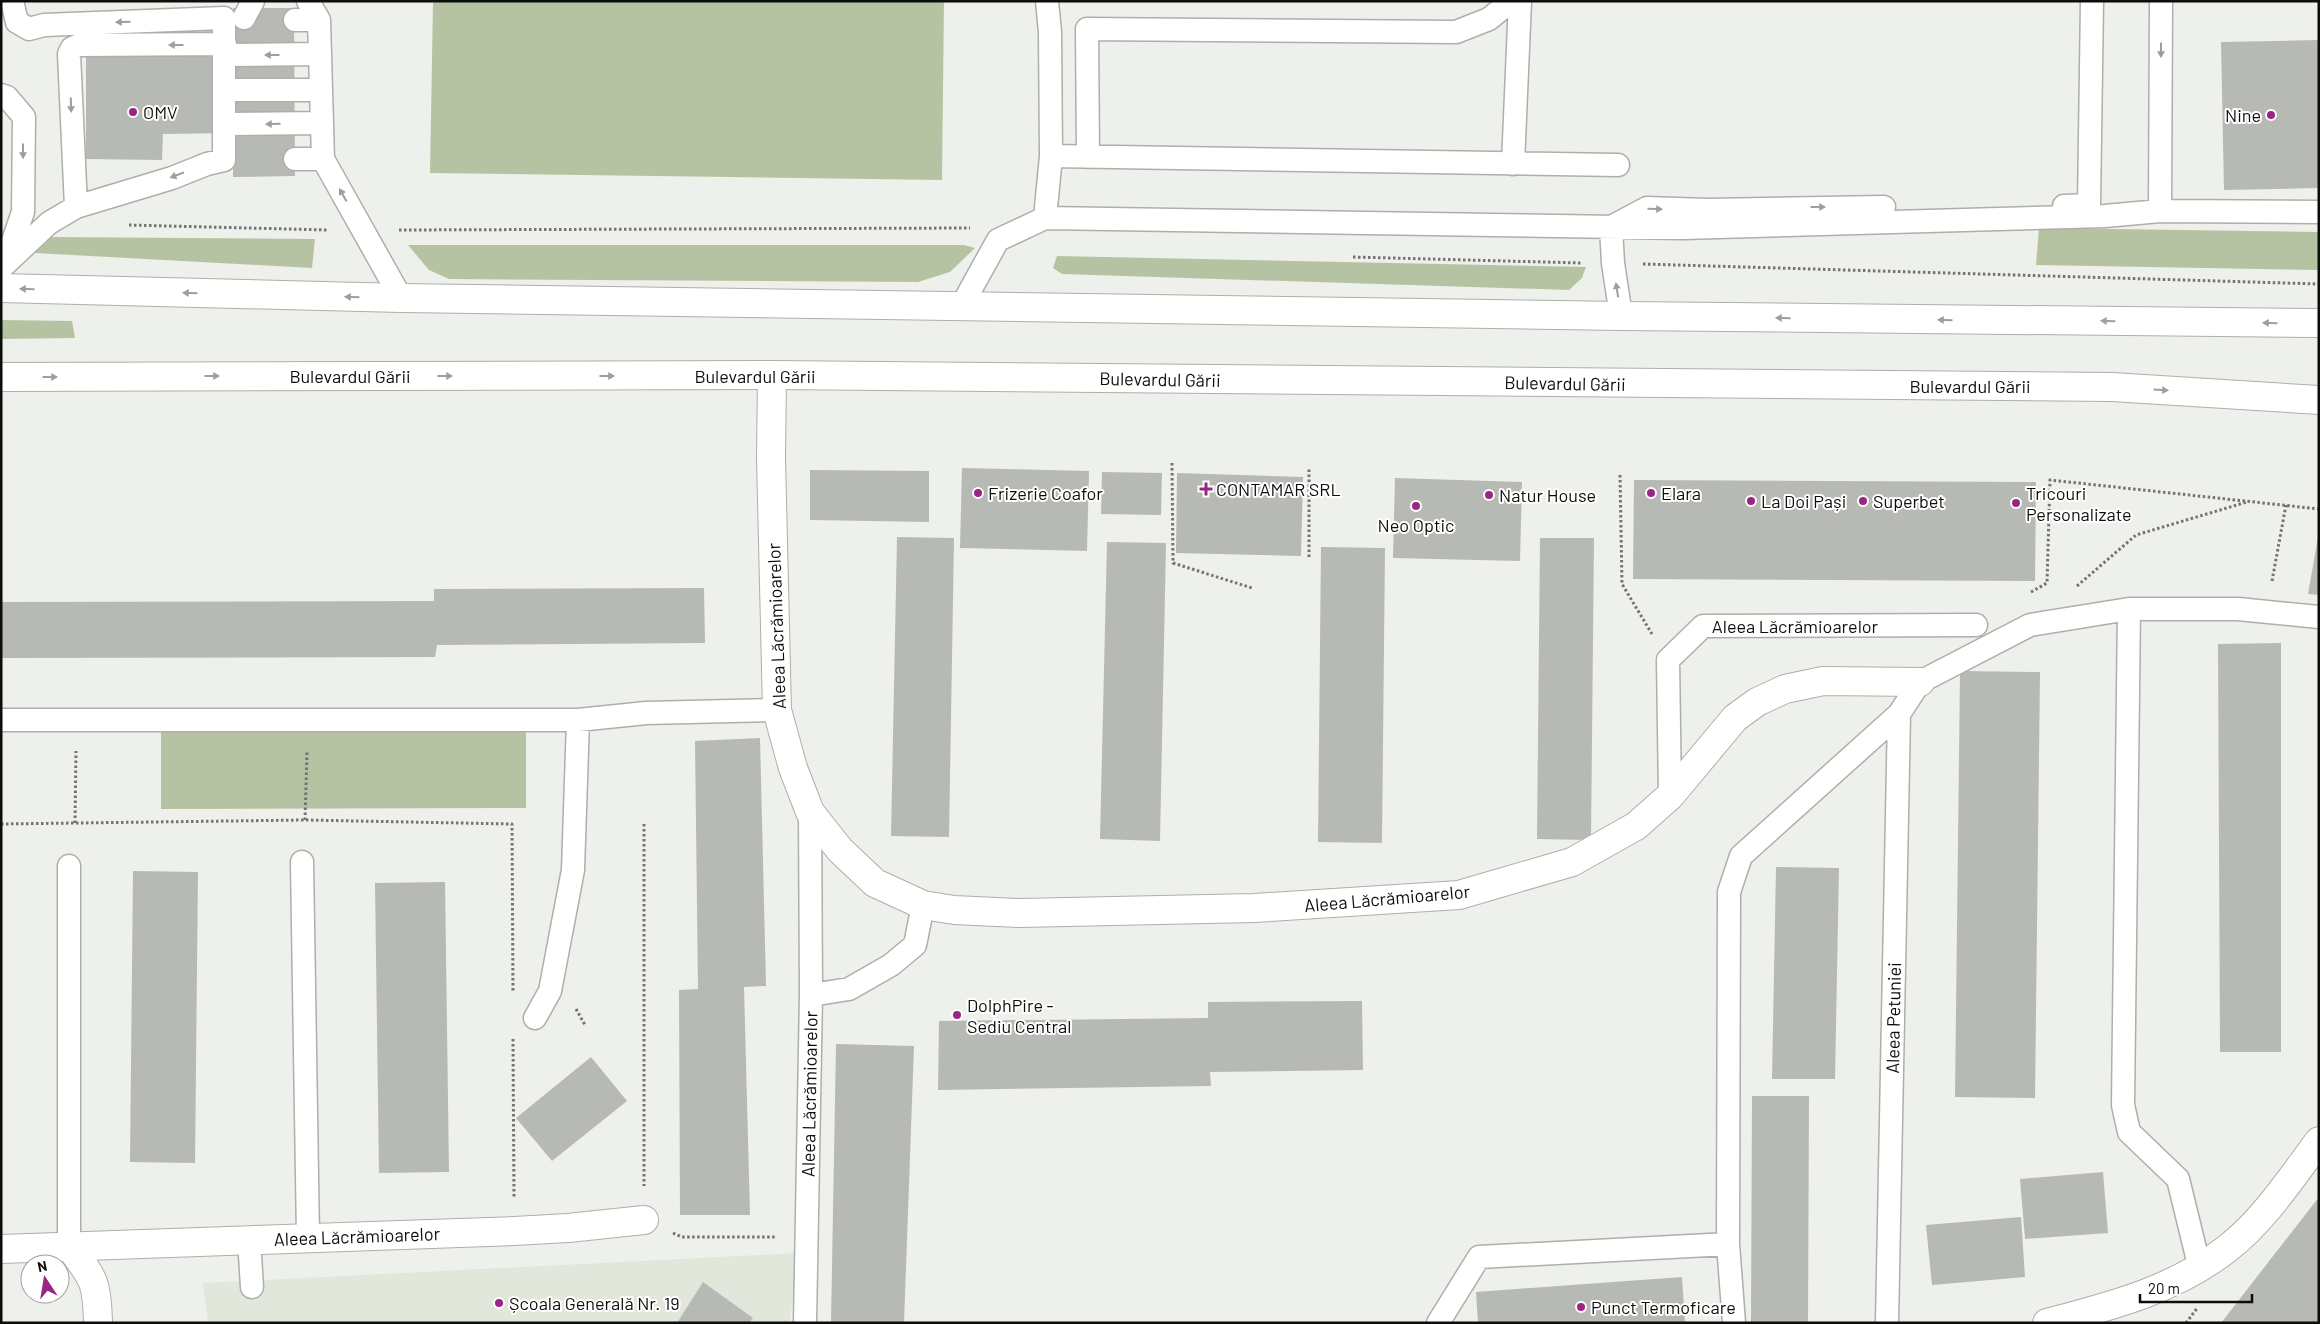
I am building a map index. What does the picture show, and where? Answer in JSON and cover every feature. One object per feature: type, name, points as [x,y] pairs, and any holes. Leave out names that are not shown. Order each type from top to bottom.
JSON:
[{"type":"main road","points":[[2,273],[401,298],[1621,316],[2319,323]]},
{"type":"main road","name":"Bulevardul Gării","points":[[1,377],[772,375],[2112,387],[2319,400]]},
{"type":"main road","name":"Aleea Lăcrămioarelor","points":[[772,375],[771,458],[777,710],[794,768],[810,812],[840,850],[875,883],[923,905],[954,910],[1049,912],[1254,908],[1459,895],[1572,862],[1636,826],[1670,796],[1735,718],[1758,702],[1785,689],[1823,681],[1920,682]]},
{"type":"main road","points":[[2047,1323],[2122,1303],[2169,1285],[2200,1269],[2229,1247],[2258,1219],[2319,1141]]},
{"type":"main road","name":"Aleea Lăcrămioarelor","points":[[1,1250],[568,1228],[644,1220]]},
{"type":"main road","points":[[68,1246],[93,1278],[97,1294],[98,1323]]},
{"type":"lane","points":[[2,273],[49,223],[76,208],[224,160],[225,50],[240,13],[44,25],[29,28],[17,22],[12,1]]},
{"type":"lane","points":[[1045,218],[1051,156],[1050,32],[1047,1]]},
{"type":"lane","points":[[1088,157],[1087,29],[1456,32],[1489,19],[1512,1]]},
{"type":"lane","points":[[1513,164],[1520,1]]},
{"type":"lane","points":[[1611,228],[1647,208],[1708,210],[1997,208],[2089,205],[2092,1]]},
{"type":"lane","points":[[2160,211],[2161,1]]},
{"type":"lane","points":[[295,20],[313,11],[319,54],[323,159],[401,298]]},
{"type":"lane","points":[[76,208],[69,54],[72,48],[79,45],[319,54]]},
{"type":"lane","points":[[224,90],[320,90]]},
{"type":"lane","points":[[1,95],[7,97],[24,117],[23,212],[2,273]]},
{"type":"lane","points":[[224,124],[322,123]]},
{"type":"lane","points":[[1051,156],[1618,166]]},
{"type":"lane","points":[[295,159],[323,159]]},
{"type":"lane","points":[[962,305],[998,240],[1045,218],[1683,228],[2105,216],[2160,211],[2319,212]]},
{"type":"lane","points":[[1611,228],[1613,264],[1621,316]]},
{"type":"lane","points":[[2129,609],[2123,1105],[2129,1132],[2178,1180],[2200,1269]]},
{"type":"lane","points":[[1734,1323],[1728,1244],[1729,892],[1741,856],[1899,714],[1920,682],[2030,625],[2129,609],[2238,609],[2319,617]]},
{"type":"lane","name":"Aleea Lăcrămioarelor","points":[[1668,660],[1703,626],[1976,625]]},
{"type":"lane","points":[[1668,660],[1670,796]]},
{"type":"lane","points":[[1,720],[578,720],[646,713],[777,710]]},
{"type":"lane","name":"Aleea Petuniei","points":[[1887,1323],[1899,714]]},
{"type":"lane","points":[[535,1018],[550,992],[573,870],[578,720]]},
{"type":"lane","points":[[810,812],[811,996]]},
{"type":"lane","points":[[302,862],[308,1238]]},
{"type":"lane","points":[[68,1246],[69,866]]},
{"type":"lane","name":"Aleea Lăcrămioarelor","points":[[805,1323],[811,996],[848,989],[891,965],[915,945],[923,905]]},
{"type":"lane","points":[[249,1240],[252,1287]]},
{"type":"lane","points":[[1438,1323],[1478,1257],[1728,1244]]},
{"type":"path","points":[[2290,282],[2319,284]]},
{"type":"path","points":[[1172,463],[1173,563],[1252,588]]},
{"type":"path","points":[[1309,468],[1309,557]]},
{"type":"path","points":[[1620,475],[1622,584],[1668,660]]},
{"type":"path","points":[[2023,597],[2047,583],[2050,480],[2319,509]]},
{"type":"path","points":[[2076,587],[2136,535],[2250,501]]},
{"type":"path","points":[[2266,611],[2286,505]]},
{"type":"path","points":[[75,823],[77,720]]},
{"type":"path","points":[[305,820],[308,720]]},
{"type":"path","points":[[1,824],[305,820],[512,824]]},
{"type":"path","points":[[644,824],[644,1220],[682,1237],[806,1238]]},
{"type":"shaded area","name":"Școala Generală Nr. 19","points":[[801,1253],[789,1323],[208,1323],[203,1283]]},
{"type":"green space","points":[[433,1],[944,1],[942,180],[430,173]]},
{"type":"green space","points":[[2039,228],[2319,232],[2319,270],[2036,265]]},
{"type":"green space","points":[[39,238],[315,239],[312,268],[35,253]]},
{"type":"green space","points":[[408,245],[964,245],[975,248],[950,272],[918,282],[449,279],[429,270]]},
{"type":"green space","points":[[1057,256],[1586,267],[1582,278],[1569,290],[1062,274],[1053,268]]},
{"type":"green space","points":[[1,320],[72,321],[75,338],[1,339]]},
{"type":"green space","points":[[161,731],[526,731],[526,808],[161,809]]},
{"type":"building","points":[[233,8],[294,8],[295,176],[233,177],[233,133],[163,134],[162,160],[86,159],[86,50],[233,50]]},
{"type":"building","name":"Nine","points":[[2319,40],[2319,188],[2224,190],[2221,42]]},
{"type":"building","points":[[962,468],[1089,471],[1087,551],[960,548]]},
{"type":"building","points":[[810,470],[929,471],[929,522],[810,520]]},
{"type":"building","points":[[1102,472],[1162,473],[1161,515],[1101,514]]},
{"type":"building","points":[[1177,473],[1303,477],[1301,556],[1176,553]]},
{"type":"building","points":[[1395,478],[1522,482],[1520,561],[1393,558]]},
{"type":"building","points":[[1634,480],[2036,482],[2035,581],[1633,579]]},
{"type":"building","points":[[897,537],[954,538],[949,837],[891,836]]},
{"type":"building","points":[[2319,537],[2319,595],[2308,594]]},
{"type":"building","points":[[1540,538],[1594,538],[1591,840],[1537,839]]},
{"type":"building","points":[[1107,542],[1166,543],[1160,841],[1100,839]]},
{"type":"building","points":[[1321,547],[1385,548],[1382,843],[1318,842]]},
{"type":"building","points":[[704,588],[705,643],[437,645],[435,657],[1,658],[1,602],[434,601],[434,589]]},
{"type":"building","points":[[2281,643],[2281,1052],[2220,1052],[2218,644]]},
{"type":"building","points":[[1960,671],[2040,672],[2035,1098],[1955,1097]]},
{"type":"building","points":[[760,738],[766,986],[744,987],[750,1215],[680,1215],[679,990],[698,989],[695,741]]},
{"type":"building","points":[[1776,867],[1839,868],[1835,1079],[1772,1079]]},
{"type":"building","points":[[133,871],[198,872],[195,1163],[130,1162]]},
{"type":"building","points":[[445,882],[449,1172],[379,1173],[375,883]]},
{"type":"building","points":[[1362,1001],[1363,1070],[1210,1072],[1211,1086],[938,1090],[939,1021],[1208,1018],[1208,1002]]},
{"type":"building","points":[[836,1044],[914,1046],[904,1323],[831,1323]]},
{"type":"building","points":[[591,1057],[627,1101],[552,1161],[516,1118]]},
{"type":"building","points":[[1752,1096],[1809,1096],[1808,1323],[1751,1323]]},
{"type":"building","points":[[2103,1172],[2108,1233],[2025,1239],[2020,1179]]},
{"type":"building","points":[[2319,1197],[2319,1323],[2221,1323]]},
{"type":"building","points":[[2021,1217],[2025,1277],[1932,1285],[1926,1225]]},
{"type":"building","name":"Punct Termoficare","points":[[1682,1277],[1685,1323],[1478,1323],[1476,1292]]},
{"type":"building","points":[[703,1282],[753,1318],[749,1323],[677,1323]]},
{"type":"place","name":"OMV","points":[[133,112]]},
{"type":"place","name":"Nine","points":[[2271,115]]},
{"type":"place","name":"CONTAMAR SRL","points":[[1206,489]]},
{"type":"place","name":"Frizerie Coafor","points":[[978,493]]},
{"type":"place","name":"Elara","points":[[1651,493]]},
{"type":"place","name":"Natur House","points":[[1489,495]]},
{"type":"place","name":"La Doi Pași","points":[[1751,501]]},
{"type":"place","name":"Superbet","points":[[1863,501]]},
{"type":"place","name":"Tricouri Personalizate","points":[[2016,503]]},
{"type":"place","name":"Neo Optic","points":[[1416,506]]},
{"type":"place","name":"DolphPire - Sediu Central","points":[[957,1015]]},
{"type":"place","name":"Școala Generală Nr. 19","points":[[499,1303]]},
{"type":"place","name":"Punct Termoficare","points":[[1581,1307]]}]
